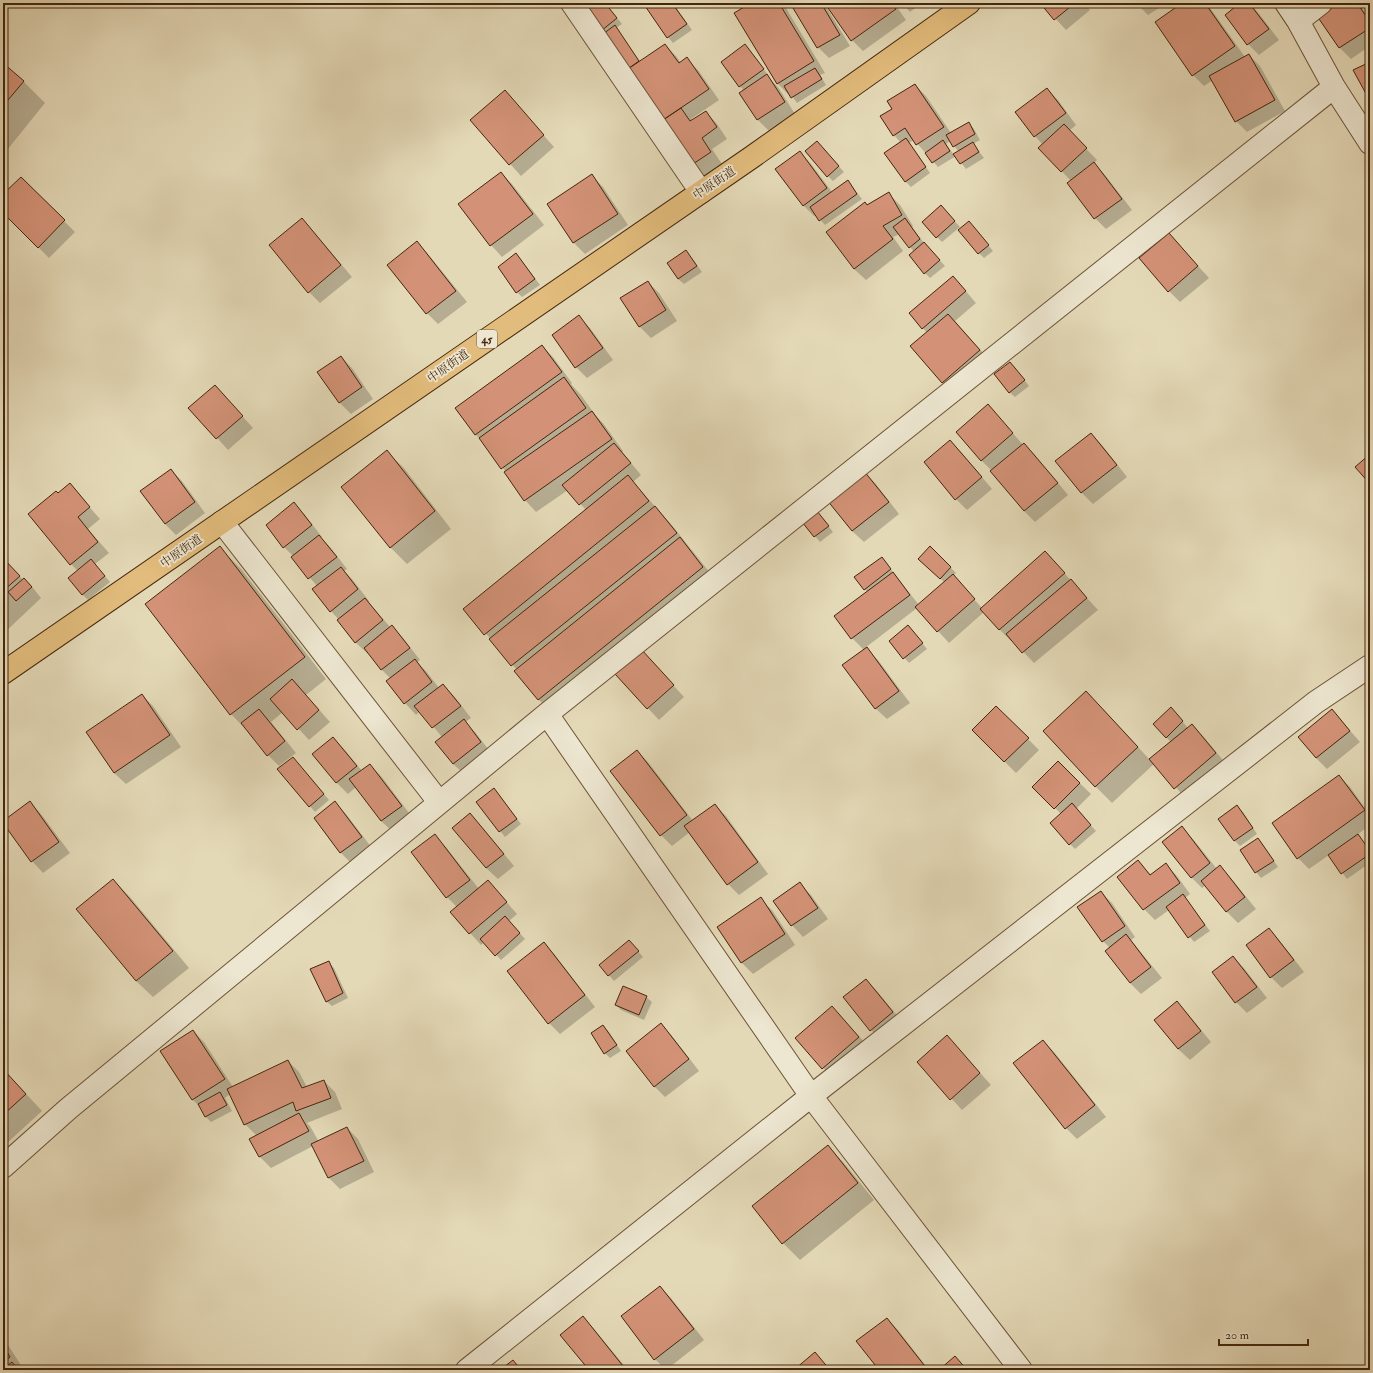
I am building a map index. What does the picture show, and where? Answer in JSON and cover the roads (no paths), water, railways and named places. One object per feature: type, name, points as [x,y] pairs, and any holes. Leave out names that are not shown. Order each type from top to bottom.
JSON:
[{"type":"main road","name":"中原街道","points":[[3,673],[752,157],[969,3]]},
{"type":"street","points":[[572,3],[701,192]]},
{"type":"street","points":[[1286,3],[1298,21],[1334,87],[1370,143]]},
{"type":"street","points":[[1298,21],[1321,3]]},
{"type":"street","points":[[3,1167],[68,1109],[547,714],[1334,87]]},
{"type":"street","points":[[222,522],[439,802]]},
{"type":"street","points":[[468,1370],[811,1096],[1316,702],[1370,666]]},
{"type":"street","points":[[547,714],[811,1096],[1022,1370]]}]
